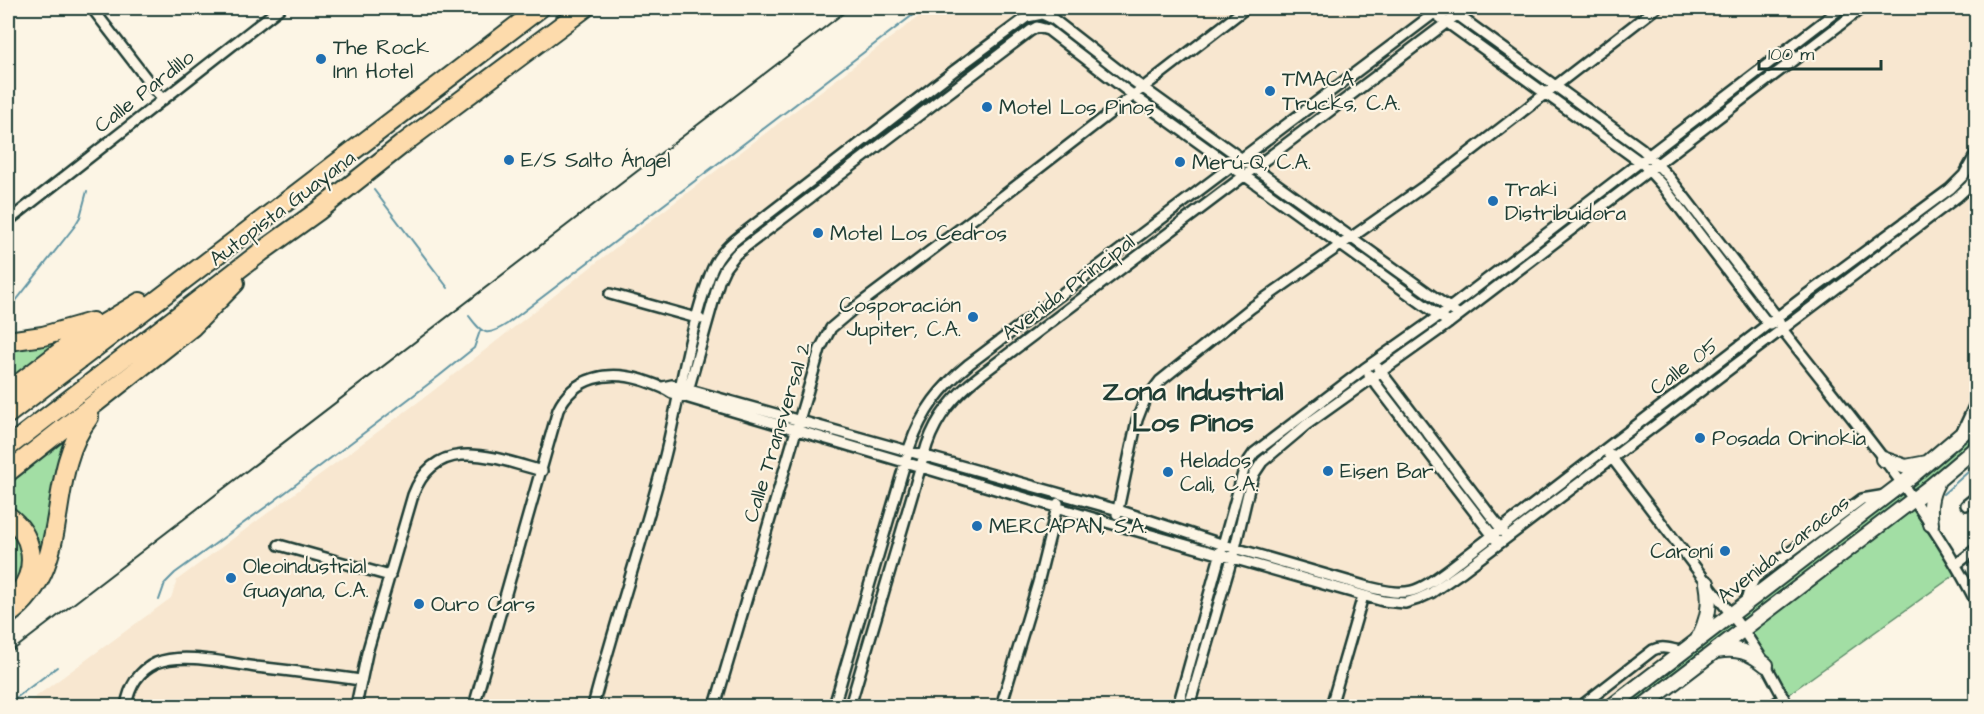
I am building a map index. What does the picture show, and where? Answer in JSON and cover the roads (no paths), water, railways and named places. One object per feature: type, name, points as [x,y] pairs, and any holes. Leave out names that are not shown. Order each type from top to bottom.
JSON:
[{"type":"highway","name":"Autopista Guayana","points":[[8,414],[540,8]]},
{"type":"highway","name":"Autopista Guayana","points":[[8,447],[405,142],[585,8]]},
{"type":"highway","points":[[8,472],[192,327],[227,292],[261,252]]},
{"type":"highway","points":[[8,392],[72,343],[124,310],[184,279]]},
{"type":"highway","points":[[8,341],[64,331],[124,310]]},
{"type":"highway","points":[[8,615],[25,599],[46,565],[54,538],[66,459],[78,432],[102,400]]},
{"type":"highway","points":[[8,516],[25,533],[31,559],[23,587],[8,604]]},
{"type":"street","points":[[92,8],[162,99]]},
{"type":"street","name":"Calle Pardillo","points":[[32,203],[280,8]]},
{"type":"street","name":"Calle Transversal 2","points":[[715,706],[826,334],[837,322],[1246,8]]},
{"type":"street","points":[[1448,8],[1650,155],[1777,317],[1782,328],[1914,499],[1957,564],[1977,602]]},
{"type":"street","name":"Avenida Principal","points":[[850,706],[931,432],[947,406],[959,393],[1466,8]]},
{"type":"street","points":[[1113,524],[1137,420],[1144,402],[1160,381],[1251,308],[1443,173],[1656,8]]},
{"type":"street","points":[[1189,706],[1235,548],[1249,489],[1257,468],[1281,445],[1460,315],[1862,8]]},
{"type":"street","points":[[1434,9],[1447,22],[1641,162],[1768,324],[1782,328]]},
{"type":"street","name":"Avenida Principal","points":[[834,706],[905,463],[920,421],[937,394],[969,364],[1232,167],[1434,9]]},
{"type":"street","points":[[1178,706],[1248,461],[1259,448],[1439,316],[1838,10],[1843,22]]},
{"type":"street","points":[[682,395],[697,318],[713,267],[721,254],[777,207],[989,44],[1034,14],[1053,19],[1144,88],[1460,315]]},
{"type":"street","points":[[593,706],[682,395],[721,274],[728,263],[741,249],[1037,27],[1042,15]]},
{"type":"street","points":[[1037,27],[1048,30],[1134,96],[1449,323]]},
{"type":"street","points":[[989,44],[998,54]]},
{"type":"street","points":[[847,154],[855,163]]},
{"type":"street","name":"Calle 05","points":[[1364,596],[1405,603],[1431,593],[1499,544],[1782,328],[1948,197],[1977,154]]},
{"type":"street","name":"Calle 05","points":[[1295,565],[1368,587],[1402,592],[1426,586],[1777,317],[1948,197],[1969,186],[1977,176]]},
{"type":"street","points":[[8,221],[32,203]]},
{"type":"street","points":[[8,228],[32,203]]},
{"type":"street","points":[[777,207],[785,216]]},
{"type":"street","points":[[732,243],[741,249]]},
{"type":"street","points":[[610,294],[707,321]]},
{"type":"street","points":[[1375,363],[1508,537]]},
{"type":"street","points":[[1364,369],[1499,544]]},
{"type":"street","points":[[474,706],[558,410],[574,388],[593,378],[611,375],[630,377],[663,387],[672,385],[682,395],[796,431],[1364,596],[1331,706]]},
{"type":"street","points":[[948,382],[959,393]]},
{"type":"street","points":[[937,394],[947,406]]},
{"type":"street","points":[[682,395],[799,421],[1118,510],[1224,545],[1295,565],[1292,576]]},
{"type":"street","points":[[1961,436],[1977,402]]},
{"type":"street","name":"Avenida Caracas","points":[[1612,706],[1888,495],[1977,422]]},
{"type":"street","name":"Avenida Caracas","points":[[1643,706],[1914,499],[1977,448]]},
{"type":"street","points":[[1605,449],[1743,630],[1766,665],[1785,702],[1772,706]]},
{"type":"street","points":[[356,706],[360,680],[417,484],[422,477],[436,464],[457,455],[468,454],[493,457],[542,471]]},
{"type":"street","points":[[1883,459],[1906,467],[1929,462]]},
{"type":"street","points":[[1248,461],[1257,468]]},
{"type":"street","points":[[1931,524],[1929,513],[1931,494],[1942,477]]},
{"type":"street","points":[[1001,706],[1060,495]]},
{"type":"street","points":[[1966,505],[1977,497]]},
{"type":"street","points":[[279,545],[390,576]]},
{"type":"street","points":[[1957,564],[1977,549]]},
{"type":"street","points":[[1581,706],[1653,650],[1689,648],[1707,618],[1710,595],[1707,583]]},
{"type":"street","points":[[1714,652],[1727,649],[1745,651],[1766,665]]},
{"type":"street","points":[[126,706],[130,689],[141,674],[154,664],[171,659],[209,661],[360,680]]},
{"type":"waterway","points":[[469,316],[478,327],[486,332],[495,331],[507,324],[922,8]]},
{"type":"waterway","points":[[374,190],[448,288]]},
{"type":"waterway","points":[[8,311],[74,227],[80,217],[87,191]]},
{"type":"waterway","points":[[159,600],[165,583],[175,573],[439,376],[474,348],[480,331]]},
{"type":"waterway","points":[[1943,494],[1976,465]]},
{"type":"waterway","points":[[8,704],[57,667]]},
{"type":"railway","points":[[8,654],[850,8]]},
{"type":"place","name":"The Rock Inn Hotel","points":[[321,59]]},
{"type":"place","name":"TMACA Trucks, C.A.","points":[[1270,91]]},
{"type":"place","name":"Motel Los Pinos","points":[[987,107]]},
{"type":"place","name":"E/S Salto Ángel","points":[[509,160]]},
{"type":"place","name":"Merú-Q, C.A.","points":[[1180,162]]},
{"type":"place","name":"Traki Distribuidora","points":[[1493,201]]},
{"type":"place","name":"Motel Los Cedros","points":[[818,233]]},
{"type":"place","name":"Cosporación Jupiter, C.A.","points":[[973,317]]},
{"type":"place","name":"Posada Orinokia","points":[[1700,438]]},
{"type":"place","name":"Eisen Bar","points":[[1328,471]]},
{"type":"place","name":"Helados Cali, C.A.","points":[[1168,472]]},
{"type":"place","name":"MERCAPAN, S.A.","points":[[977,526]]},
{"type":"place","name":"Caroní","points":[[1725,551]]},
{"type":"place","name":"Oleoindustrial Guayana, C.A.","points":[[231,578]]},
{"type":"place","name":"Ouro Cars","points":[[419,604]]},
{"type":"district","name":"Zona Industrial Los Pinos","points":[[1193,406]]}]
